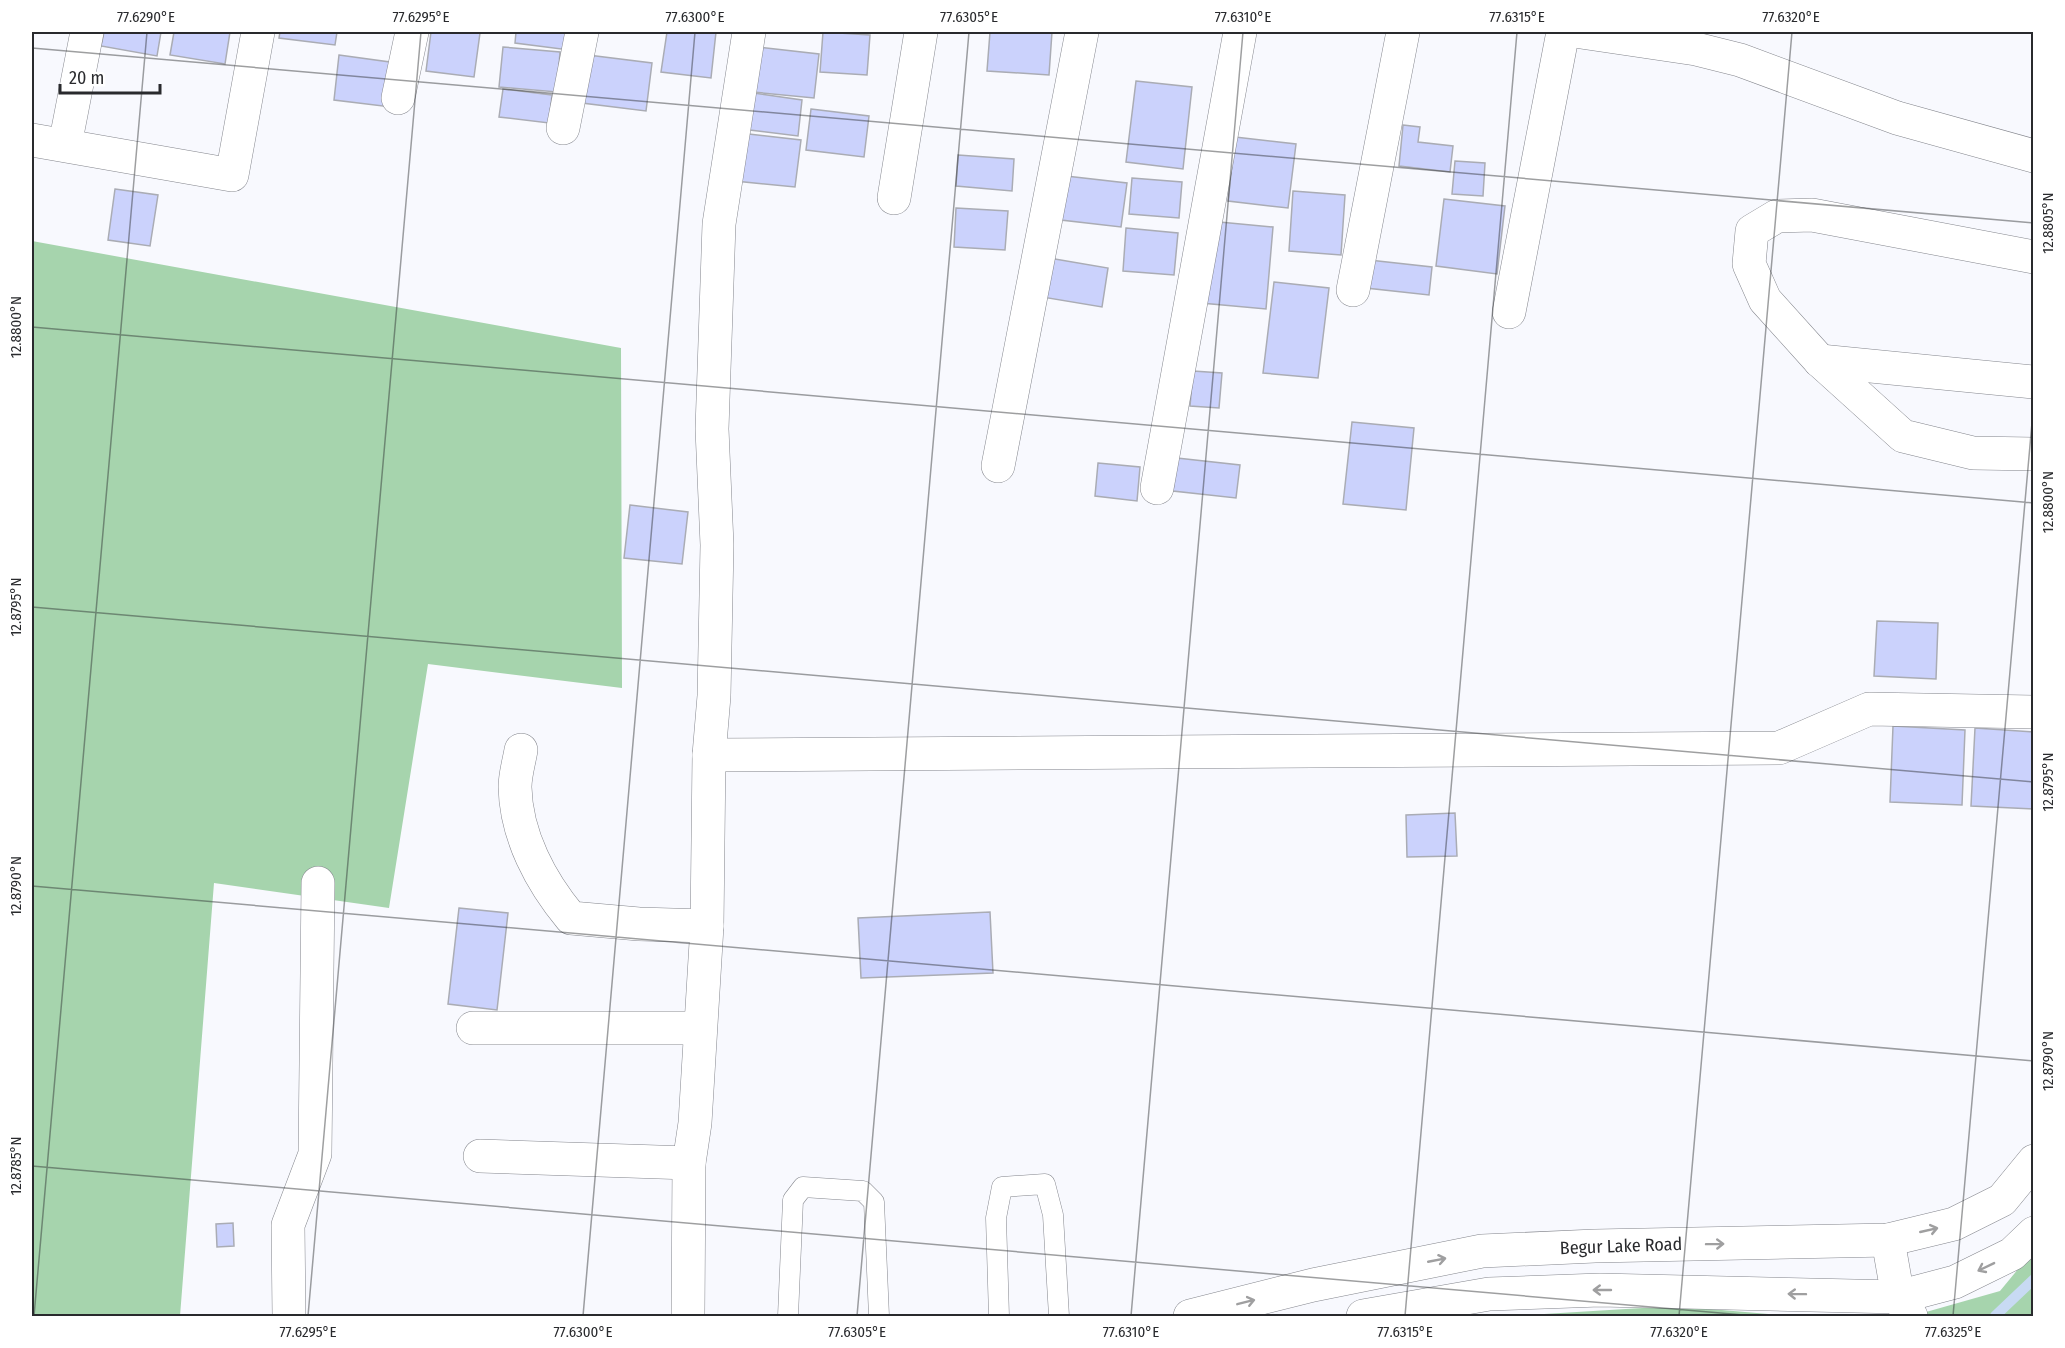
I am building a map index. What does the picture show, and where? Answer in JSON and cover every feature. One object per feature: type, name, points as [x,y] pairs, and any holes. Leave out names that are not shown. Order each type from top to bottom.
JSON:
[{"type":"street","points":[[65,145],[87,32]]},
{"type":"street","points":[[32,140],[232,175],[258,32]]},
{"type":"street","points":[[398,98],[412,32]]},
{"type":"street","points":[[563,128],[582,32]]},
{"type":"street","points":[[688,1315],[689,1163],[695,1123],[707,926],[709,756],[716,626],[717,545],[712,429],[719,224],[749,32]]},
{"type":"street","points":[[894,198],[921,32]]},
{"type":"street","points":[[998,466],[1082,32]]},
{"type":"street","points":[[1157,488],[1240,32]]},
{"type":"street","points":[[1353,290],[1403,32]]},
{"type":"street","points":[[1509,312],[1563,32]]},
{"type":"street","points":[[1581,32],[1696,49],[1740,60],[1898,118],[2034,156]]},
{"type":"street","points":[[2034,258],[1812,215],[1776,216],[1752,231],[1749,264],[1765,300],[1820,361],[1903,436],[1973,453],[2034,454]]},
{"type":"street","points":[[1820,361],[2034,382]]},
{"type":"street","points":[[709,756],[1779,748],[1869,709],[2034,712]]},
{"type":"street","points":[[521,750],[515,787],[523,840],[554,897],[571,918],[639,924],[707,926]]},
{"type":"street","points":[[289,1317],[288,1224],[315,1154],[318,883]]},
{"type":"street","points":[[473,1028],[699,1028]]},
{"type":"street","points":[[480,1156],[689,1163]]},
{"type":"street","name":"Begur Lake Road","points":[[1190,1317],[1313,1285],[1482,1251],[1595,1246],[1888,1240],[1954,1224],[2002,1200],[2034,1161]]},
{"type":"street","points":[[1364,1317],[1489,1294],[1600,1290],[1905,1307],[2012,1254],[2034,1233]]},
{"type":"street","points":[[1888,1240],[1905,1307]]},
{"type":"lane","points":[[999,1317],[996,1218],[1002,1187],[1045,1184],[1053,1215],[1059,1317]]},
{"type":"lane","points":[[788,1317],[793,1200],[803,1187],[863,1191],[874,1202],[879,1317]]},
{"type":"green space","points":[[32,241],[621,348],[622,688],[428,664],[389,908],[214,883],[180,1316],[32,1316]]},
{"type":"green space","points":[[2033,1251],[2033,1316],[1912,1316],[2000,1291]]},
{"type":"green space","points":[[1675,1306],[1793,1316],[1530,1316],[1544,1314]]},
{"type":"building","points":[[104,32],[161,32],[157,56],[101,46]]},
{"type":"building","points":[[174,32],[230,32],[225,64],[170,55]]},
{"type":"building","points":[[280,32],[337,32],[335,45],[279,38]]},
{"type":"building","points":[[431,32],[480,33],[474,77],[426,71]]},
{"type":"building","points":[[516,32],[571,32],[569,50],[515,43]]},
{"type":"building","points":[[667,32],[716,32],[711,78],[661,72]]},
{"type":"building","points":[[823,32],[870,35],[867,75],[820,72]]},
{"type":"building","points":[[990,32],[1052,32],[1049,75],[987,71]]},
{"type":"building","points":[[503,47],[560,52],[557,92],[499,87]]},
{"type":"building","points":[[758,47],[819,54],[814,98],[753,92]]},
{"type":"building","points":[[339,55],[397,63],[391,107],[334,100]]},
{"type":"building","points":[[588,55],[652,63],[646,111],[582,103]]},
{"type":"building","points":[[1136,81],[1192,87],[1183,169],[1126,162]]},
{"type":"building","points":[[503,89],[552,95],[549,123],[499,117]]},
{"type":"building","points":[[747,92],[802,100],[798,136],[742,129]]},
{"type":"building","points":[[811,109],[869,116],[864,157],[806,150]]},
{"type":"building","points":[[1403,125],[1420,127],[1418,142],[1453,146],[1450,172],[1399,166]]},
{"type":"building","points":[[740,133],[801,140],[795,187],[735,181]]},
{"type":"building","points":[[1235,137],[1296,144],[1288,208],[1228,201]]},
{"type":"building","points":[[958,155],[1014,159],[1012,191],[956,186]]},
{"type":"building","points":[[1455,161],[1485,163],[1483,196],[1452,194]]},
{"type":"building","points":[[1066,176],[1127,183],[1121,227],[1061,220]]},
{"type":"building","points":[[1132,178],[1182,182],[1179,218],[1129,214]]},
{"type":"building","points":[[115,189],[158,195],[150,246],[108,240]]},
{"type":"building","points":[[1293,191],[1345,195],[1341,255],[1289,251]]},
{"type":"building","points":[[1444,199],[1505,206],[1497,274],[1436,266]]},
{"type":"building","points":[[956,208],[1008,211],[1005,250],[954,247]]},
{"type":"building","points":[[1209,221],[1273,227],[1266,309],[1201,303]]},
{"type":"building","points":[[1126,228],[1178,233],[1174,275],[1123,271]]},
{"type":"building","points":[[1049,258],[1108,268],[1102,307],[1042,297]]},
{"type":"building","points":[[1369,260],[1432,267],[1429,295],[1366,288]]},
{"type":"building","points":[[1274,282],[1329,288],[1318,378],[1263,373]]},
{"type":"building","points":[[1193,371],[1222,373],[1219,408],[1190,406]]},
{"type":"building","points":[[1352,422],[1414,428],[1406,510],[1343,504]]},
{"type":"building","points":[[1177,458],[1240,465],[1236,498],[1173,491]]},
{"type":"building","points":[[1098,463],[1140,467],[1137,501],[1095,496]]},
{"type":"building","points":[[630,505],[688,512],[682,564],[624,558]]},
{"type":"building","points":[[1877,621],[1938,623],[1936,679],[1874,676]]},
{"type":"building","points":[[1893,726],[1965,730],[1962,805],[1890,802]]},
{"type":"building","points":[[1975,728],[2034,732],[2034,809],[1971,806]]},
{"type":"building","points":[[1455,813],[1457,856],[1407,857],[1406,815]]},
{"type":"building","points":[[459,908],[508,913],[497,1010],[448,1004]]},
{"type":"building","points":[[990,912],[993,973],[861,978],[858,918]]},
{"type":"building","points":[[233,1223],[234,1246],[217,1247],[216,1224]]},
{"type":"waterway","points":[[1995,1316],[2034,1279]]}]
